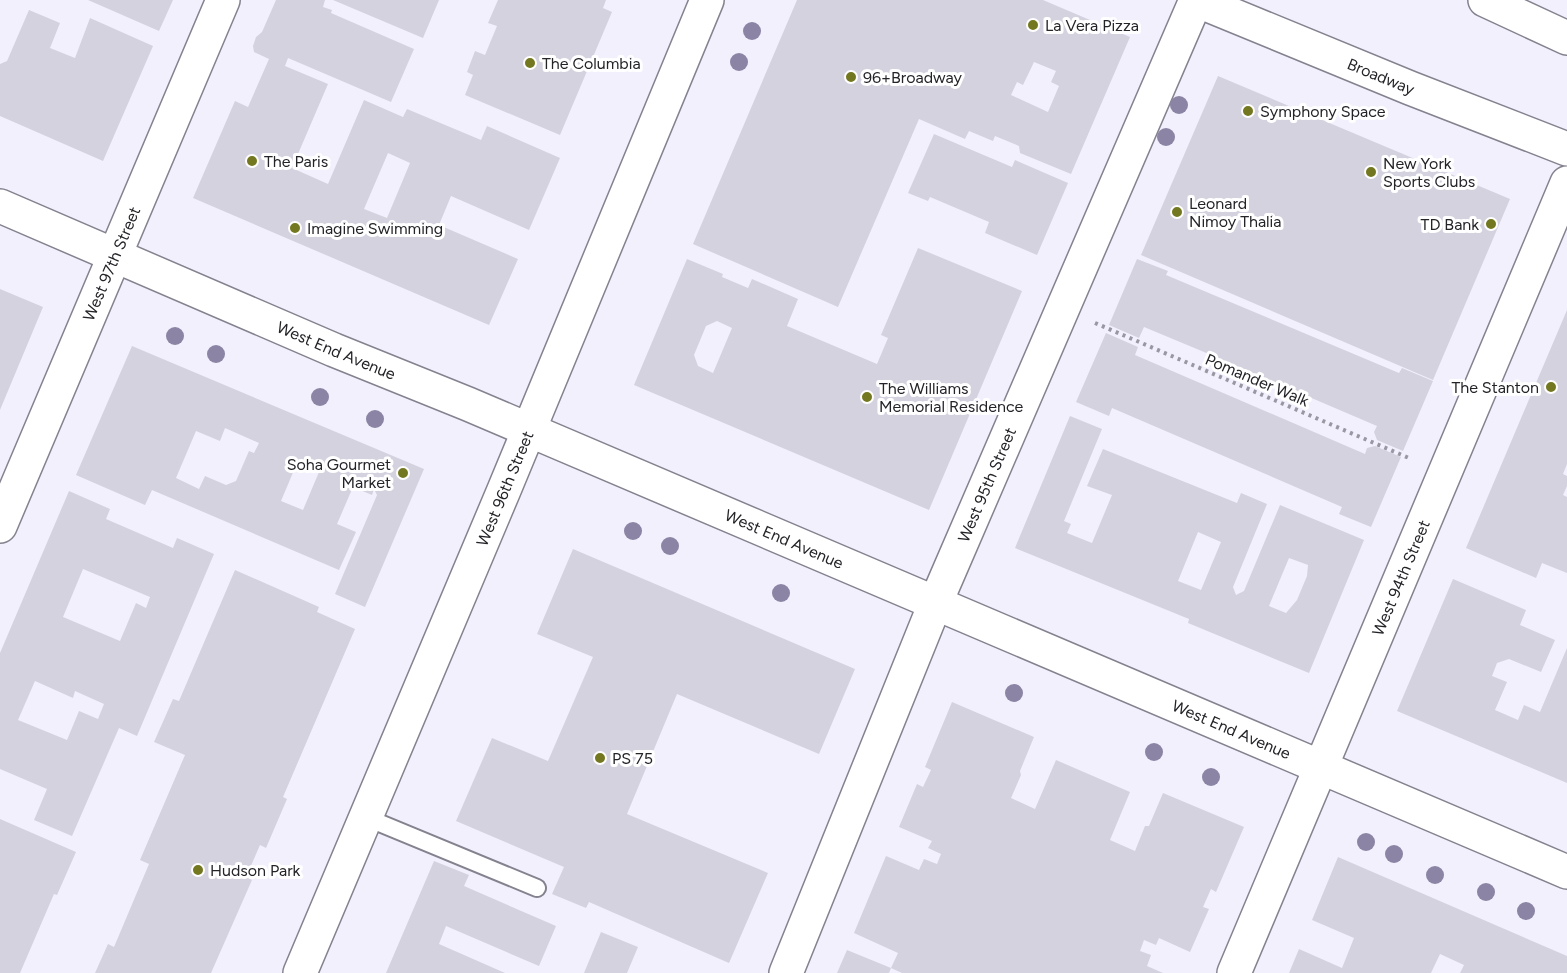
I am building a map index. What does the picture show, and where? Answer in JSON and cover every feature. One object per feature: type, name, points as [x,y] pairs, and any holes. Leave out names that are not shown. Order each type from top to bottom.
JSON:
[{"type":"street","name":"West 97th Street","points":[[0,526],[223,0]]},
{"type":"street","name":"West 96th Street","points":[[300,973],[529,431],[707,0]]},
{"type":"street","name":"Broadway","points":[[1196,0],[1410,88],[1567,149]]},
{"type":"street","name":"West 95th Street","points":[[786,973],[935,604],[1196,0]]},
{"type":"street","points":[[1485,0],[1567,38]]},
{"type":"street","name":"West 94th Street","points":[[1234,973],[1567,183]]},
{"type":"street","name":"West End Avenue","points":[[0,206],[334,350],[1567,872]]},
{"type":"lane","points":[[365,817],[537,888]]},
{"type":"path","name":"Pomander Walk","points":[[1095,323],[1410,458]]},
{"type":"building","points":[[88,0],[173,0],[159,31]]},
{"type":"building","points":[[276,0],[325,0],[323,7],[332,10],[331,13],[414,49],[391,102],[288,58],[285,66],[328,84],[292,168],[328,184],[364,100],[403,117],[407,109],[481,140],[487,126],[560,158],[529,230],[451,196],[439,225],[518,259],[489,325],[193,198],[235,101],[248,107],[269,59],[254,52],[256,37],[262,32]],"holes":[[[388,153],[410,163],[387,218],[364,209]]]},
{"type":"building","points":[[333,0],[439,0],[423,38]]},
{"type":"building","name":"The Columbia","points":[[498,0],[606,0],[603,8],[612,12],[560,135],[465,95],[473,75],[467,72],[475,51],[485,55],[497,26],[488,23]]},
{"type":"building","points":[[797,0],[1043,0],[1130,37],[1071,174],[1020,153],[1019,146],[995,136],[993,141],[969,131],[965,139],[919,119],[838,307],[693,244]],"holes":[[[1034,62],[1056,71],[1051,82],[1059,86],[1048,112],[1011,95],[1017,82],[1023,85]]]},
{"type":"building","points":[[29,10],[60,23],[50,48],[75,58],[90,18],[153,46],[103,161],[0,116],[0,64],[7,61]]},
{"type":"building","points":[[1218,76],[1510,199],[1433,380],[1141,255]]},
{"type":"building","points":[[934,134],[1012,167],[1015,160],[1068,183],[1037,255],[985,233],[989,222],[930,197],[928,201],[908,193]]},
{"type":"building","name":"The Williams Memorial Residence","points":[[918,248],[1022,291],[929,510],[634,385],[687,259],[723,274],[722,277],[748,288],[752,279],[798,299],[787,326],[877,364],[888,338],[881,335]],"holes":[[[717,321],[732,328],[713,373],[698,366],[694,355],[706,326]]]},
{"type":"building","points":[[1137,259],[1168,271],[1166,275],[1399,373],[1402,368],[1433,381],[1403,451],[1377,440],[1374,432],[1377,426],[1144,327],[1139,338],[1109,325]]},
{"type":"building","points":[[0,289],[43,307],[0,410]]},
{"type":"building","name":"The Stanton","points":[[1567,310],[1567,464],[1563,474],[1567,476],[1567,486],[1563,495],[1567,497],[1567,573],[1542,563],[1536,578],[1466,548]]},
{"type":"building","points":[[1106,333],[1138,347],[1135,355],[1365,454],[1367,448],[1375,446],[1401,457],[1371,527],[1339,514],[1342,507],[1112,408],[1109,416],[1076,402]]},
{"type":"building","points":[[132,346],[424,469],[365,607],[335,594],[377,495],[374,489],[372,495],[353,487],[337,524],[356,532],[339,570],[152,490],[145,505],[76,475]],"holes":[[[225,428],[259,443],[254,453],[249,451],[236,481],[226,485],[205,476],[199,489],[176,478],[196,431],[220,441]],[[297,463],[319,472],[303,510],[281,501]]]},
{"type":"building","points":[[1070,416],[1102,429],[1064,521],[1071,524],[1067,533],[1092,543],[1112,495],[1087,486],[1103,449],[1237,503],[1241,493],[1267,504],[1233,587],[1236,595],[1244,591],[1280,505],[1364,540],[1309,673],[1188,623],[1189,619],[1015,548]],"holes":[[[1198,532],[1221,542],[1201,590],[1178,581]],[[1289,558],[1308,565],[1307,576],[1297,600],[1286,613],[1269,606]]]},
{"type":"building","points":[[69,491],[110,509],[106,519],[173,548],[177,538],[214,554],[137,736],[119,728],[72,836],[34,820],[47,789],[0,769],[0,653]],"holes":[[[83,569],[150,597],[146,608],[136,603],[120,641],[63,617]],[[35,681],[73,698],[75,691],[104,704],[98,719],[79,711],[67,740],[18,720]]]},
{"type":"building","name":"PS 75","points":[[573,549],[855,669],[819,754],[677,694],[627,814],[768,873],[729,963],[589,902],[586,908],[552,894],[564,867],[456,821],[492,738],[548,761],[593,657],[537,634]]},
{"type":"building","points":[[235,570],[319,607],[317,612],[355,629],[283,797],[287,799],[266,848],[260,845],[246,877],[252,880],[211,973],[95,973],[108,944],[114,947],[149,864],[140,860],[185,755],[154,742],[173,699],[179,701]]},
{"type":"building","points":[[1453,579],[1526,610],[1520,625],[1555,640],[1541,672],[1509,659],[1497,663],[1492,676],[1507,682],[1495,710],[1518,720],[1524,705],[1540,712],[1567,648],[1567,783],[1397,711]]},
{"type":"building","points":[[952,702],[1034,737],[1011,798],[1035,809],[1056,760],[1130,792],[1110,840],[1135,851],[1145,826],[1149,826],[1163,793],[1244,827],[1216,892],[1211,889],[1203,907],[1209,909],[1190,952],[1159,938],[1156,945],[1144,940],[1140,951],[1151,955],[1147,966],[1163,973],[902,973],[891,968],[898,953],[854,933],[886,856],[919,870],[924,859],[937,864],[941,854],[928,848],[932,841],[899,827],[917,784],[923,787],[931,770],[925,767]]},
{"type":"building","points":[[0,819],[76,852],[57,895],[54,894],[20,973],[0,973]]},
{"type":"building","points":[[1338,857],[1567,956],[1567,973],[1460,973],[1464,965],[1440,954],[1431,973],[1289,973],[1299,949],[1342,968],[1354,938],[1312,920]]},
{"type":"building","points":[[434,861],[469,875],[464,886],[556,926],[539,966],[446,926],[439,944],[505,973],[386,973]]},
{"type":"building","points":[[601,932],[638,947],[627,973],[584,973]]},
{"type":"building","points":[[847,950],[891,968],[889,973],[837,973]]},
{"type":"place","name":"La Vera Pizza","points":[[1033,25]]},
{"type":"place","name":"The Columbia","points":[[530,63]]},
{"type":"place","name":"96+Broadway","points":[[851,77]]},
{"type":"place","name":"Symphony Space","points":[[1248,111]]},
{"type":"place","name":"The Paris","points":[[252,161]]},
{"type":"place","name":"New York Sports Clubs","points":[[1371,172]]},
{"type":"place","name":"Leonard Nimoy Thalia","points":[[1177,212]]},
{"type":"place","name":"TD Bank","points":[[1491,224]]},
{"type":"place","name":"Imagine Swimming","points":[[295,228]]},
{"type":"place","name":"The Stanton","points":[[1551,387]]},
{"type":"place","name":"The Williams Memorial Residence","points":[[867,397]]},
{"type":"place","name":"Soha Gourmet Market","points":[[403,473]]},
{"type":"place","name":"PS 75","points":[[600,758]]},
{"type":"place","name":"Hudson Park","points":[[198,870]]}]
